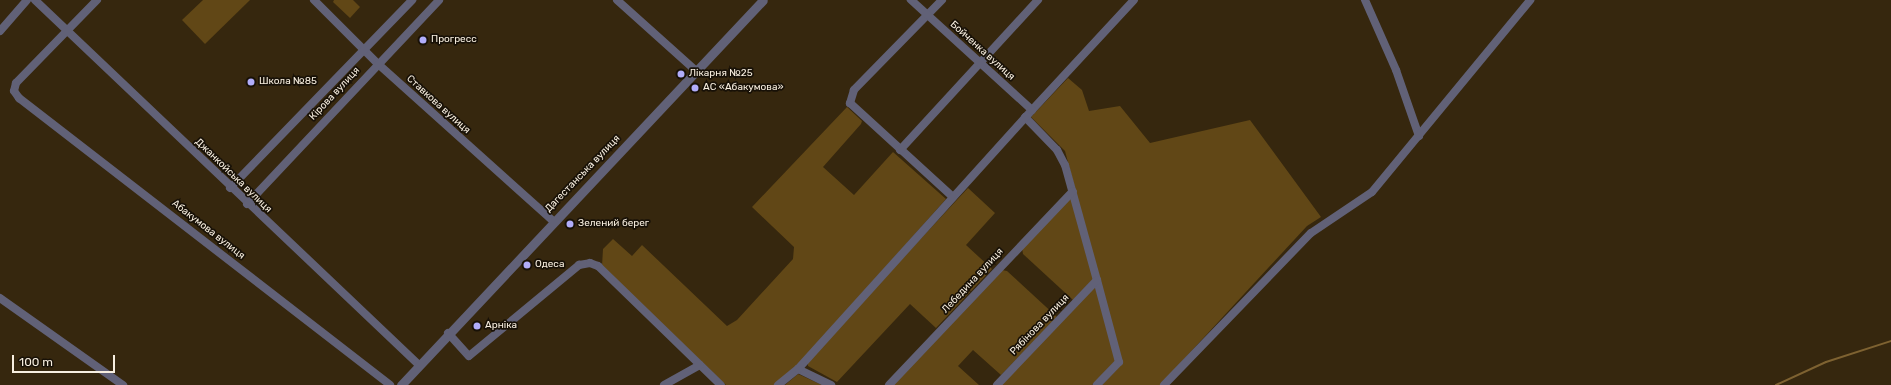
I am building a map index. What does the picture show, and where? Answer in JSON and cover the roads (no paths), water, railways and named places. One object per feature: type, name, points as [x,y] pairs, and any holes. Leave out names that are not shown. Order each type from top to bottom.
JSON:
[{"type":"street","name":"Джанкойська вулиця","points":[[35,0],[230,188],[419,365]]},
{"type":"street","points":[[67,32],[97,0]]},
{"type":"street","name":"Ставкова вулиця","points":[[314,0],[377,63],[553,221]]},
{"type":"street","name":"Кірова вулиця","points":[[230,188],[412,0]]},
{"type":"street","name":"Кірова вулиця","points":[[247,204],[377,63],[439,0]]},
{"type":"street","points":[[618,0],[696,71]]},
{"type":"street","name":"Дагестанська вулиця","points":[[401,385],[553,221],[763,0]]},
{"type":"street","name":"Бойченка вулиця","points":[[911,0],[1032,110]]},
{"type":"street","points":[[942,0],[854,90],[850,103],[854,109],[953,197]]},
{"type":"street","points":[[900,150],[981,64],[1038,0]]},
{"type":"street","points":[[778,385],[798,368],[1025,117],[1134,0]]},
{"type":"street","points":[[1365,0],[1396,70],[1419,136]]},
{"type":"street","points":[[1164,385],[1310,233],[1372,192],[1530,0]]},
{"type":"street","points":[[0,31],[24,3]]},
{"type":"street","name":"Абакумова вулиця","points":[[67,32],[41,54],[16,83],[14,91],[19,98],[390,385]]},
{"type":"street","points":[[1025,117],[1057,150],[1065,165],[1098,280],[1119,362],[1097,385]]},
{"type":"street","name":"Лебедина вулиця","points":[[889,385],[1073,191]]},
{"type":"street","points":[[448,333],[469,356],[579,265],[590,263],[598,266],[721,385]]},
{"type":"street","name":"Рябінова вулиця","points":[[997,385],[1098,280]]},
{"type":"street","points":[[0,298],[123,385]]},
{"type":"street","points":[[664,385],[700,365]]},
{"type":"street","points":[[798,368],[831,385]]},
{"type":"waterway","points":[[1776,385],[1826,362],[1891,341]]},
{"type":"place","name":"Прогресс","points":[[423,40]]},
{"type":"place","name":"Лікарня №25","points":[[681,74]]},
{"type":"place","name":"Школа №85","points":[[251,82]]},
{"type":"place","name":"АС «Абакумова»","points":[[695,88]]},
{"type":"place","name":"Зелений берег","points":[[570,224]]},
{"type":"place","name":"Одеса","points":[[527,265]]},
{"type":"place","name":"Арніка","points":[[477,326]]}]
